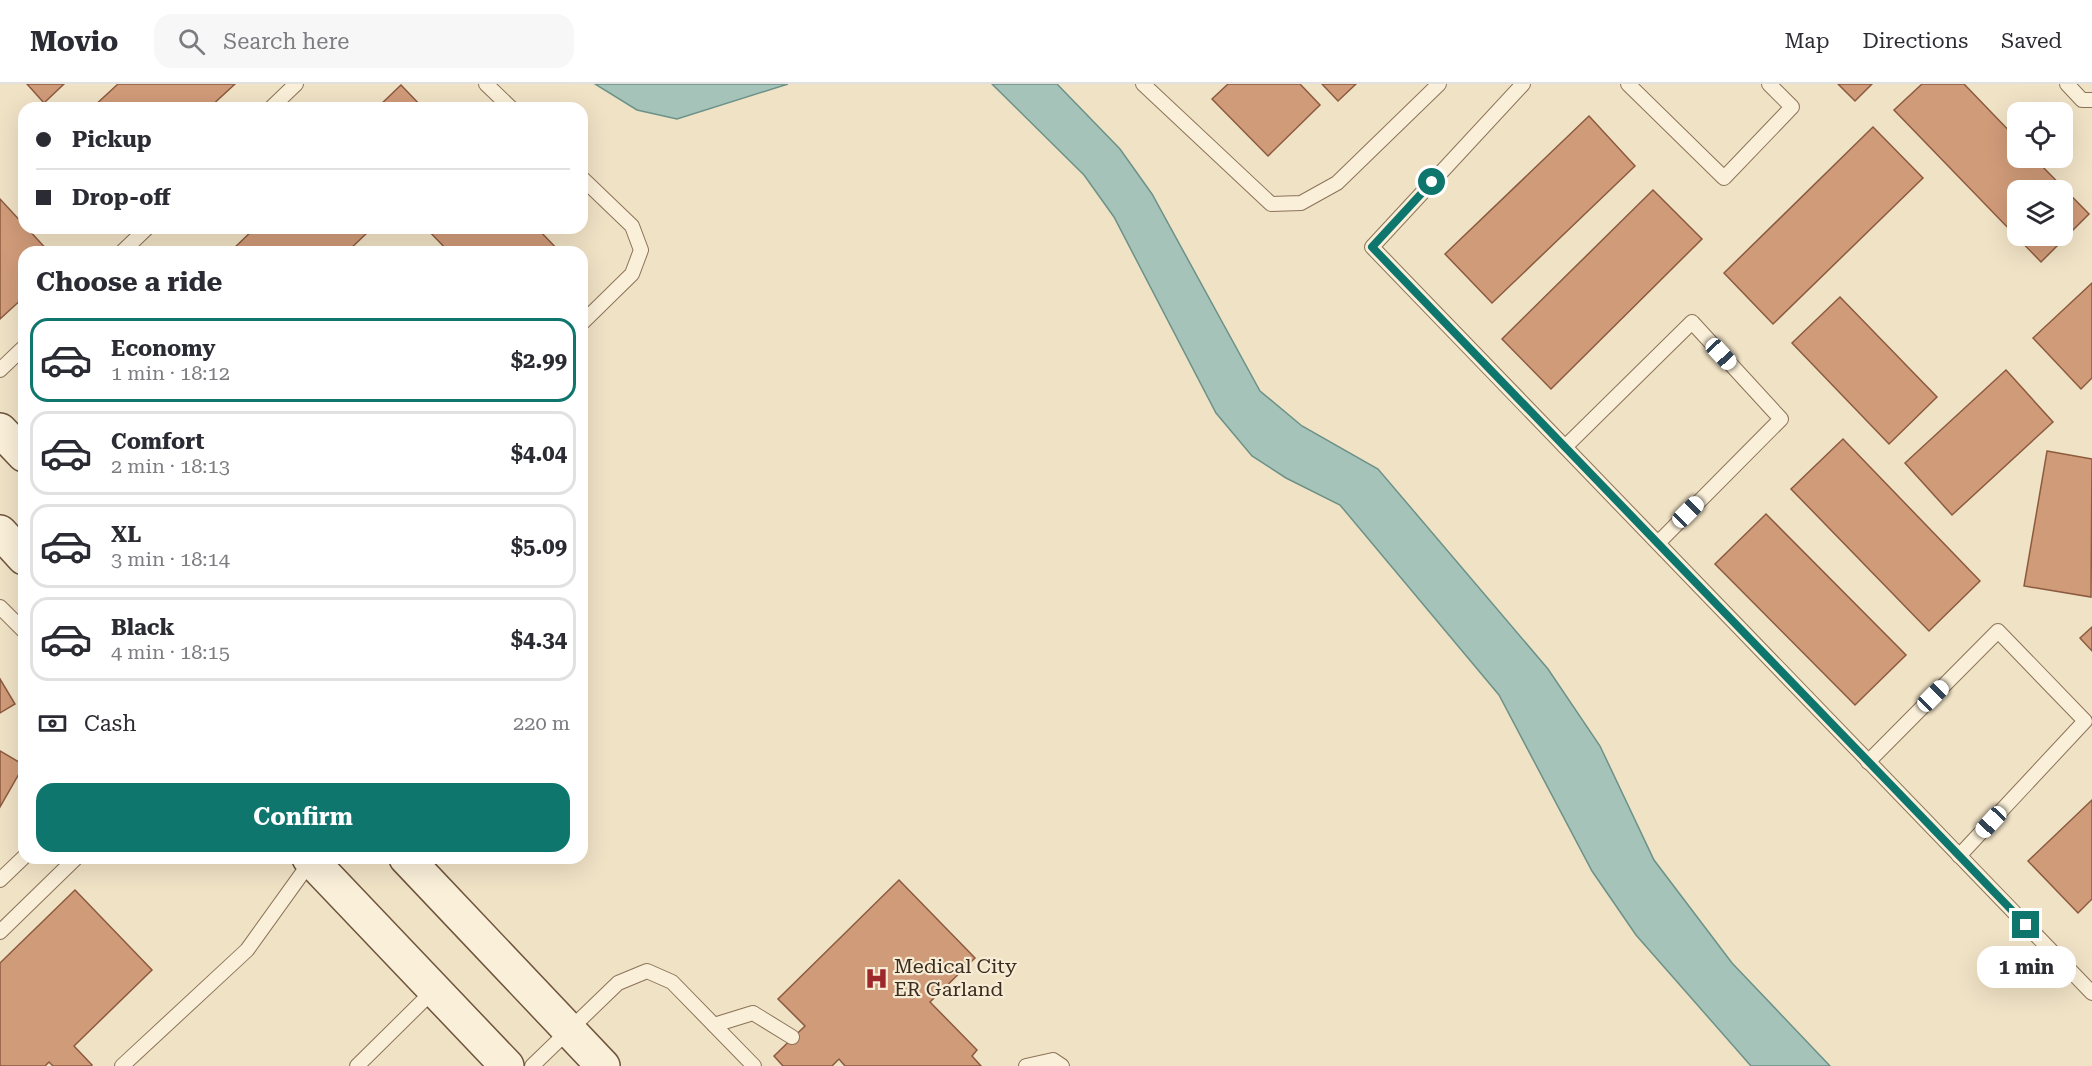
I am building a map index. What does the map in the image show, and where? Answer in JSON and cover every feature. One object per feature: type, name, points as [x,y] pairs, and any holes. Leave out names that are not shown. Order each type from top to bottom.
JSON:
[{"type":"main road","points":[[0,430],[18,449]]},
{"type":"main road","points":[[0,532],[18,552]]},
{"type":"main road","points":[[315,864],[507,1066]]},
{"type":"main road","points":[[412,864],[603,1066]]},
{"type":"lane","points":[[277,102],[296,84]]},
{"type":"lane","points":[[486,84],[505,102]]},
{"type":"lane","points":[[1143,84],[1271,204],[1301,203],[1337,183],[1439,84]]},
{"type":"lane","points":[[1522,84],[1372,247],[2092,993]]},
{"type":"lane","points":[[1628,84],[1724,178],[1792,107],[1769,84]]},
{"type":"lane","points":[[2067,84],[2082,100],[2092,100]]},
{"type":"lane","points":[[588,183],[632,226],[641,250],[632,274],[588,316]]},
{"type":"lane","points":[[128,246],[141,234]]},
{"type":"lane","points":[[1565,447],[1692,322],[1781,419],[1658,543]]},
{"type":"lane","points":[[0,370],[18,353]]},
{"type":"lane","points":[[0,607],[18,625]]},
{"type":"lane","points":[[1868,762],[1998,631],[2085,721],[1959,856]]},
{"type":"lane","points":[[0,880],[18,863]]},
{"type":"lane","points":[[0,932],[70,864]]},
{"type":"lane","points":[[122,1066],[247,950],[307,864]]},
{"type":"lane","points":[[532,1066],[618,983],[647,971],[672,982],[754,1066]]},
{"type":"lane","points":[[357,1066],[434,990]]},
{"type":"lane","points":[[714,1025],[753,1013],[792,1037]]},
{"type":"lane","points":[[1025,1066],[1053,1060],[1062,1066]]},
{"type":"water","points":[[595,84],[788,84],[677,119],[637,110]]},
{"type":"water","points":[[992,84],[1057,84],[1120,149],[1152,194],[1260,391],[1302,426],[1378,469],[1548,669],[1600,746],[1654,860],[1732,963],[1830,1066],[1751,1066],[1636,935],[1592,871],[1499,695],[1340,505],[1286,478],[1252,456],[1216,413],[1114,217],[1084,175]]},
{"type":"building","points":[[27,84],[64,84],[45,102]]},
{"type":"building","points":[[118,84],[235,84],[216,102],[98,102]]},
{"type":"building","points":[[1228,84],[1300,84],[1320,105],[1268,156],[1212,99]]},
{"type":"building","points":[[1322,84],[1356,84],[1338,101]]},
{"type":"building","points":[[1838,84],[1872,84],[1855,101]]},
{"type":"building","points":[[1922,84],[1964,84],[2007,129],[2007,168],[2044,168],[2056,180],[2007,180],[2007,227],[1894,110]]},
{"type":"building","points":[[401,85],[417,102],[383,102]]},
{"type":"building","points":[[1589,116],[1635,166],[1492,303],[1445,254]]},
{"type":"building","points":[[1873,127],[1923,178],[1773,324],[1724,273]]},
{"type":"building","points":[[1653,190],[1702,239],[1551,389],[1502,339]]},
{"type":"building","points":[[2073,198],[2089,214],[2073,230]]},
{"type":"building","points":[[0,199],[18,218],[18,234],[32,234],[44,246],[18,246],[18,302],[0,319]]},
{"type":"building","points":[[249,234],[366,234],[353,246],[236,246]]},
{"type":"building","points":[[432,234],[543,234],[554,246],[443,246]]},
{"type":"building","points":[[2026,246],[2057,246],[2041,262]]},
{"type":"building","points":[[2092,283],[2092,378],[2081,389],[2033,338]]},
{"type":"building","points":[[1840,297],[1937,397],[1889,444],[1792,343]]},
{"type":"building","points":[[2006,370],[2053,422],[1952,515],[1905,463]]},
{"type":"building","points":[[1843,439],[1980,581],[1929,631],[1791,489]]},
{"type":"building","points":[[2047,451],[2092,459],[2091,597],[2024,586]]},
{"type":"building","points":[[1766,514],[1906,655],[1855,705],[1715,564]]},
{"type":"building","points":[[2092,627],[2092,651],[2080,638]]},
{"type":"building","points":[[0,679],[15,704],[0,713]]},
{"type":"building","points":[[0,751],[18,762],[18,776],[0,807]]},
{"type":"building","points":[[2092,800],[2092,899],[2078,913],[2028,861]]},
{"type":"building","name":"Medical City ER Garland","points":[[899,880],[975,958],[930,1002],[977,1050],[972,1056],[981,1066],[845,1066],[839,1059],[832,1066],[783,1066],[774,1056],[805,1026],[778,999]]},
{"type":"building","points":[[75,890],[152,970],[74,1046],[91,1066],[53,1066],[49,1062],[45,1066],[0,1066],[0,963]]},
{"type":"place","name":"Medical City ER Garland","points":[[876,978]]},
{"type":"route","points":[[1432,182],[1372,247],[2026,925]]}]
